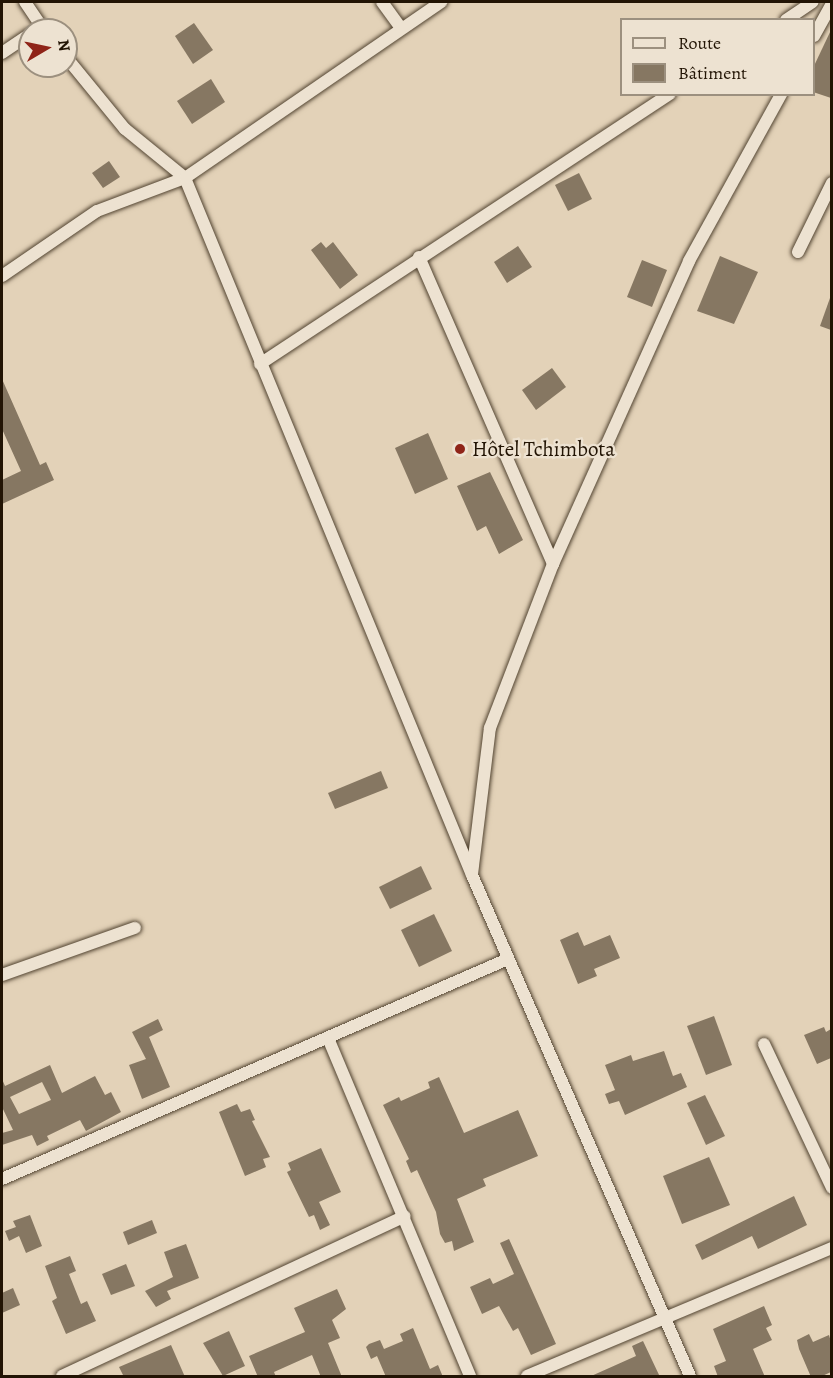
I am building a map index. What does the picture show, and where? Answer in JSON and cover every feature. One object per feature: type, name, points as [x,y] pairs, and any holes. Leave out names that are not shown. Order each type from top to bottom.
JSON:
[{"type":"street","points":[[25,2],[34,18]]},
{"type":"street","points":[[382,2],[401,28]]},
{"type":"street","points":[[2,276],[97,211],[185,178],[441,2]]},
{"type":"street","points":[[789,18],[813,2]]},
{"type":"street","points":[[815,32],[831,3]]},
{"type":"street","points":[[2,54],[18,43]]},
{"type":"street","points":[[78,72],[125,129],[185,178],[472,875],[690,1377]]},
{"type":"street","points":[[260,364],[419,256],[667,96]]},
{"type":"street","points":[[472,875],[490,728],[553,564],[689,261],[780,96]]},
{"type":"street","points":[[798,252],[831,183]]},
{"type":"street","points":[[419,256],[553,564]]},
{"type":"street","points":[[2,975],[135,928]]},
{"type":"street","points":[[2,1179],[508,959]]},
{"type":"street","points":[[328,1038],[405,1216],[470,1377]]},
{"type":"street","points":[[764,1044],[831,1188]]},
{"type":"street","points":[[62,1377],[405,1216]]},
{"type":"street","points":[[527,1377],[831,1248]]},
{"type":"building","points":[[194,23],[213,50],[193,64],[175,36]]},
{"type":"building","points":[[831,30],[831,98],[815,93],[815,64]]},
{"type":"building","points":[[211,79],[225,102],[192,124],[177,101]]},
{"type":"building","points":[[109,161],[120,177],[103,188],[92,173]]},
{"type":"building","points":[[579,173],[592,199],[568,211],[555,185]]},
{"type":"building","points":[[321,242],[326,248],[333,242],[358,275],[340,289],[311,250]]},
{"type":"building","points":[[518,246],[532,267],[507,283],[494,262]]},
{"type":"building","points":[[720,256],[758,272],[734,324],[697,311]]},
{"type":"building","points":[[642,260],[667,270],[652,307],[627,297]]},
{"type":"building","points":[[831,299],[831,330],[820,326]]},
{"type":"building","points":[[552,368],[566,387],[536,410],[522,390]]},
{"type":"building","points":[[2,379],[40,465],[46,462],[54,480],[2,504],[2,480],[21,471],[2,429]]},
{"type":"building","points":[[428,433],[448,479],[415,494],[395,448]]},
{"type":"building","points":[[490,472],[523,540],[499,554],[486,526],[477,531],[457,486]]},
{"type":"building","points":[[381,771],[388,788],[335,809],[328,793]]},
{"type":"building","points":[[421,866],[432,889],[390,909],[379,887]]},
{"type":"building","points":[[434,914],[452,951],[419,967],[401,930]]},
{"type":"building","points":[[578,932],[584,946],[610,935],[620,958],[594,969],[597,976],[578,984],[560,940]]},
{"type":"building","points":[[714,1016],[732,1065],[706,1075],[687,1026]]},
{"type":"building","points":[[158,1019],[163,1030],[149,1037],[170,1087],[142,1099],[129,1065],[146,1059],[132,1032]]},
{"type":"building","points":[[824,1027],[826,1032],[831,1029],[831,1058],[817,1064],[804,1035]]},
{"type":"building","points":[[664,1051],[673,1076],[681,1073],[687,1087],[625,1115],[619,1101],[609,1104],[605,1094],[615,1090],[605,1065],[631,1055],[633,1061]]},
{"type":"building","points":[[50,1065],[62,1093],[95,1076],[105,1095],[111,1092],[121,1112],[86,1131],[80,1120],[47,1136],[49,1140],[37,1146],[32,1135],[2,1145],[2,1133],[13,1130],[2,1107],[2,1079],[5,1086]],"holes":[[[42,1082],[51,1100],[19,1114],[10,1097]]]},
{"type":"building","points":[[439,1077],[464,1133],[518,1110],[538,1156],[483,1179],[486,1186],[457,1199],[474,1242],[454,1251],[452,1241],[445,1243],[440,1234],[436,1212],[417,1170],[411,1173],[406,1161],[409,1159],[383,1105],[399,1097],[401,1101],[430,1088],[428,1082]]},
{"type":"building","points":[[705,1095],[725,1136],[706,1145],[687,1103]]},
{"type":"building","points":[[237,1104],[241,1112],[250,1109],[255,1120],[252,1121],[270,1157],[263,1159],[266,1167],[245,1176],[219,1112]]},
{"type":"building","points":[[321,1148],[341,1192],[319,1202],[330,1225],[320,1230],[314,1215],[309,1217],[287,1172],[291,1170],[288,1163]]},
{"type":"building","points":[[709,1157],[730,1205],[682,1224],[663,1176]]},
{"type":"building","points":[[794,1196],[807,1225],[758,1249],[752,1236],[702,1260],[695,1245]]},
{"type":"building","points":[[30,1215],[42,1246],[26,1253],[19,1236],[9,1241],[5,1231],[16,1227],[13,1221]]},
{"type":"building","points":[[152,1220],[157,1233],[128,1245],[123,1232]]},
{"type":"building","points":[[509,1239],[556,1344],[531,1355],[518,1328],[513,1331],[499,1306],[482,1314],[470,1287],[490,1278],[493,1284],[514,1274],[500,1243]]},
{"type":"building","points":[[186,1244],[199,1278],[167,1291],[171,1299],[156,1307],[145,1291],[173,1277],[164,1252]]},
{"type":"building","points":[[70,1256],[76,1271],[69,1274],[81,1304],[87,1301],[96,1321],[66,1334],[52,1301],[57,1298],[45,1266]]},
{"type":"building","points":[[126,1264],[135,1286],[111,1295],[102,1274]]},
{"type":"building","points":[[13,1288],[20,1305],[2,1313],[2,1293]]},
{"type":"building","points":[[337,1289],[346,1309],[332,1320],[340,1338],[328,1343],[342,1377],[321,1377],[312,1355],[274,1372],[276,1377],[258,1377],[249,1356],[305,1332],[294,1308]]},
{"type":"building","points":[[764,1306],[772,1325],[766,1328],[772,1340],[753,1349],[765,1377],[718,1377],[714,1366],[726,1361],[713,1329]]},
{"type":"building","points":[[413,1328],[430,1369],[438,1365],[443,1377],[386,1377],[377,1356],[371,1359],[366,1347],[369,1344],[380,1340],[384,1349],[403,1341],[400,1334]]},
{"type":"building","points":[[229,1331],[245,1366],[223,1376],[203,1343]]},
{"type":"building","points":[[809,1334],[813,1342],[829,1335],[831,1342],[831,1372],[820,1377],[811,1377],[799,1349],[797,1340]]},
{"type":"building","points":[[643,1341],[660,1377],[589,1377],[636,1356],[632,1346]]},
{"type":"building","points":[[171,1345],[185,1377],[124,1377],[119,1367]]},
{"type":"place","name":"Hôtel Tchimbota","points":[[460,449]]}]
